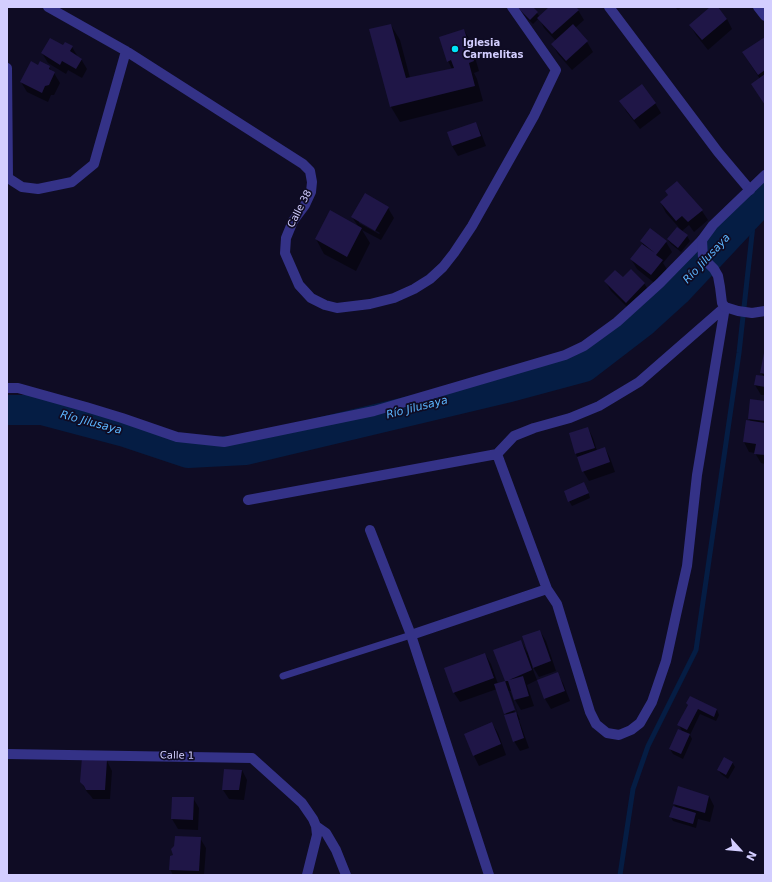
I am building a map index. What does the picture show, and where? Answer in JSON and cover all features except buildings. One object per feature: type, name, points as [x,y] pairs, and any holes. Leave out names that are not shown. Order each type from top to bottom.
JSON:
[{"type":"street","name":"Calle 38","points":[[48,7],[126,51],[302,164],[310,171],[312,182],[311,192],[286,238],[286,253],[299,285],[311,298],[325,305],[338,308],[370,304],[394,298],[424,283],[443,267],[472,226],[534,116],[556,70],[512,7]]},
{"type":"street","points":[[609,7],[718,152],[750,190]]},
{"type":"street","points":[[758,7],[765,16]]},
{"type":"street","points":[[7,68],[8,178],[22,187],[38,189],[72,182],[94,164],[126,51]]},
{"type":"street","points":[[7,388],[18,388],[93,409],[177,437],[224,442],[374,411],[565,354],[584,346],[617,322],[660,283],[702,240],[714,225],[765,175]]},
{"type":"street","points":[[497,454],[547,589],[556,604],[590,712],[596,724],[607,733],[619,735],[631,730],[640,723],[652,702],[666,661],[687,566],[697,474],[724,307],[722,303],[718,276],[714,269],[703,258],[702,240]]},
{"type":"street","points":[[724,307],[752,313],[765,311]]},
{"type":"street","points":[[248,500],[497,454],[514,436],[534,428],[570,418],[599,406],[639,382],[724,307]]},
{"type":"street","points":[[370,530],[412,635],[489,875]]},
{"type":"street","points":[[412,635],[547,589]]},
{"type":"street","name":"Calle 1","points":[[7,754],[252,758],[302,804],[313,819],[316,826],[326,833],[336,850],[346,875]]},
{"type":"street","points":[[307,875],[317,835],[316,826]]},
{"type":"lane","points":[[283,676],[412,635]]},
{"type":"waterway","name":"Río Jilusaya","points":[[7,410],[42,410],[125,432],[188,453],[246,450],[506,388],[584,367],[644,321],[677,291],[765,197]]},
{"type":"waterway","points":[[620,875],[633,789],[648,746],[696,650],[739,353],[755,207]]},
{"type":"place","name":"Iglesia Carmelitas","points":[[455,49]]}]
